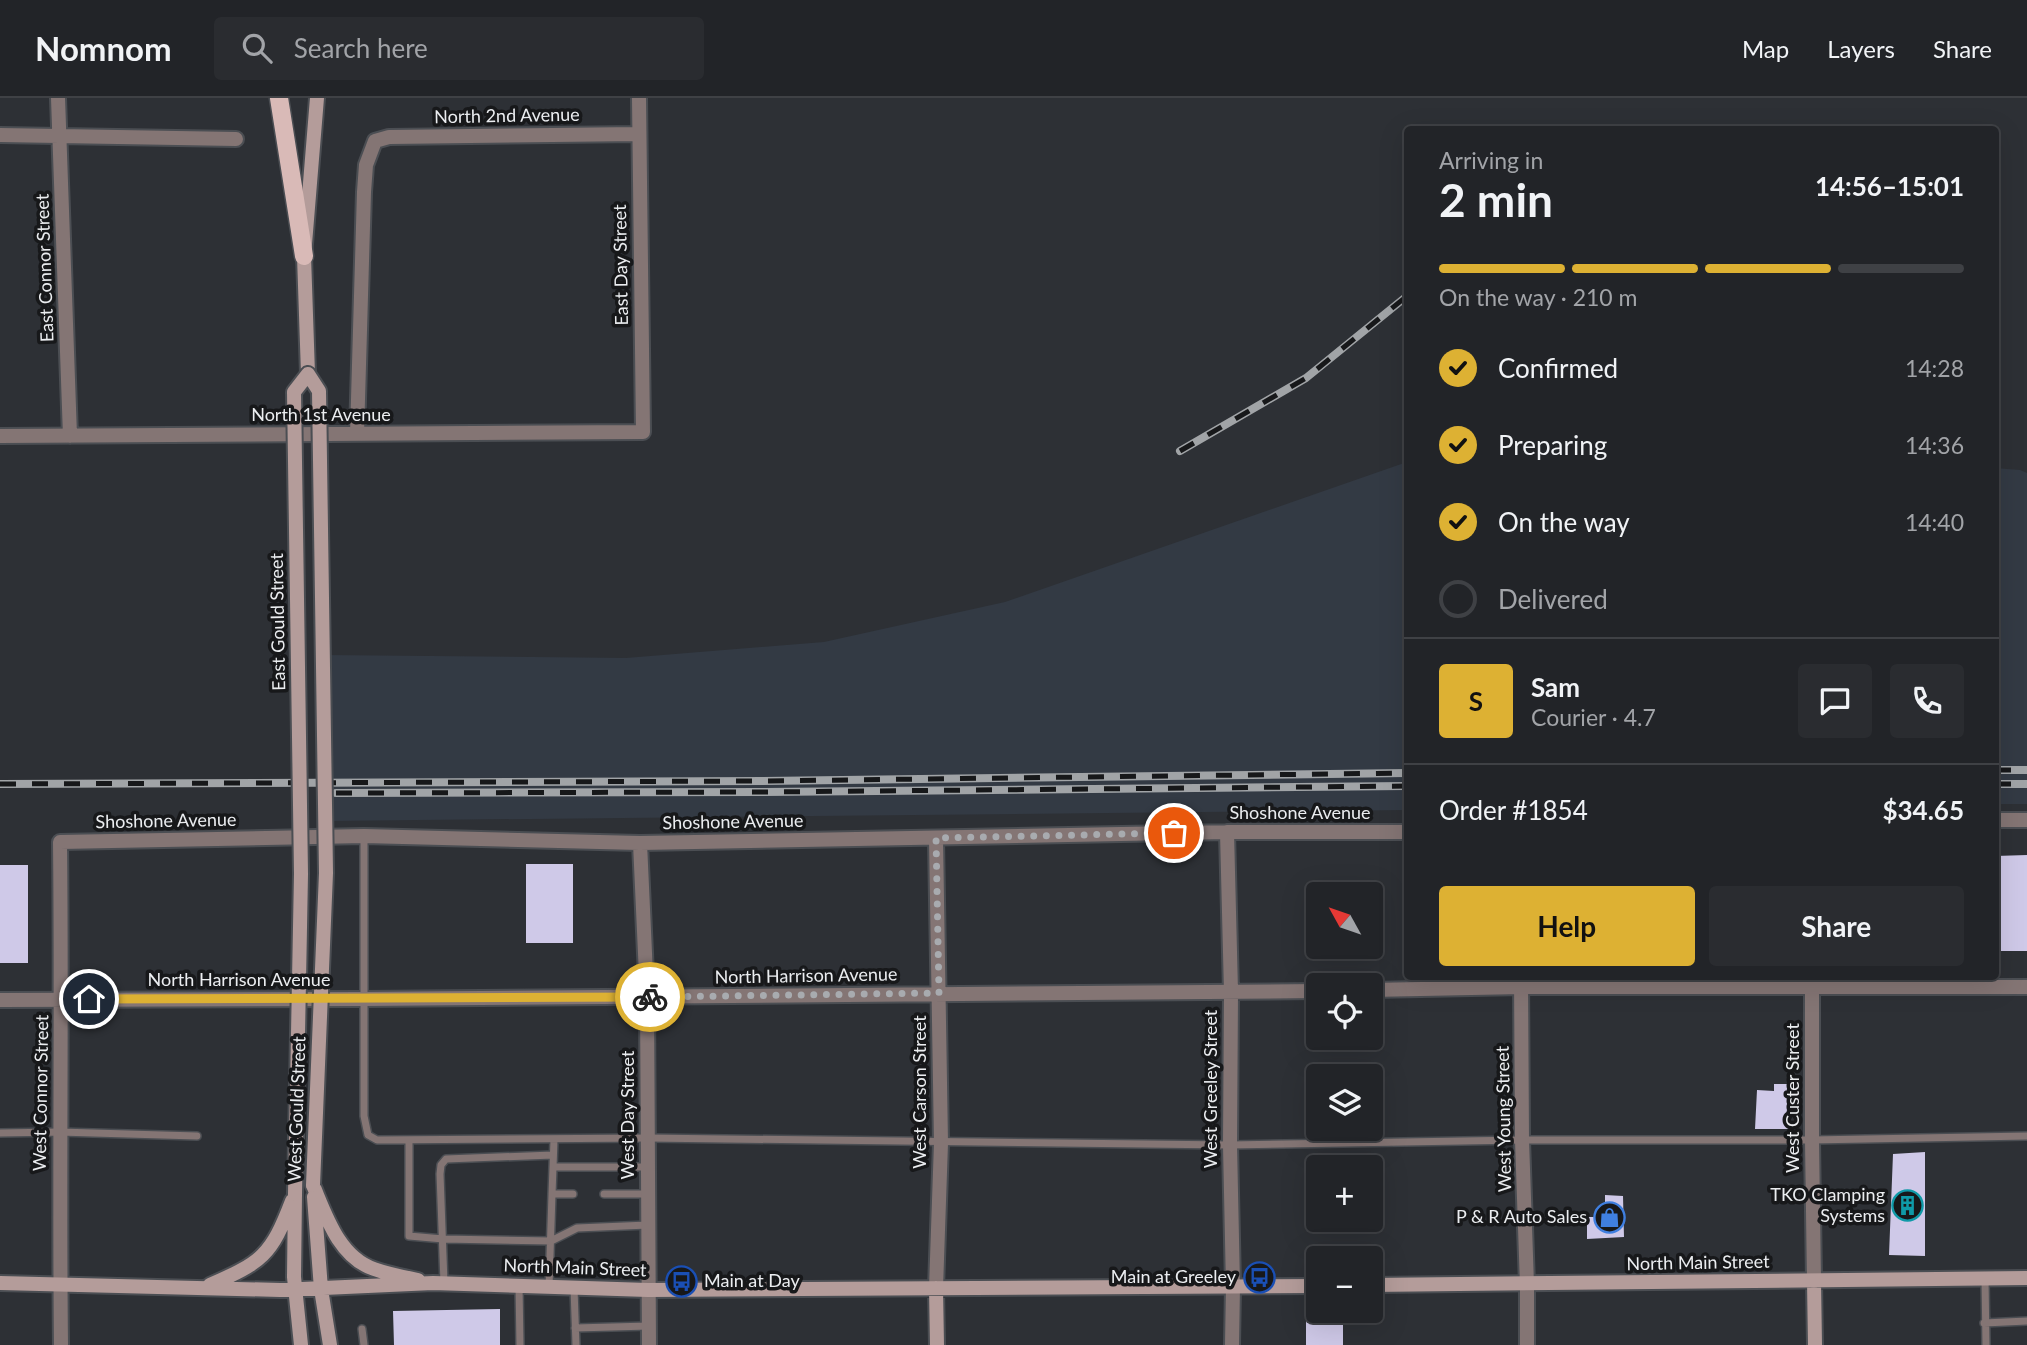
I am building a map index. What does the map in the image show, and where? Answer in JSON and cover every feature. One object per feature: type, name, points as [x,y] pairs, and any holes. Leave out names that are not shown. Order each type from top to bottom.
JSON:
[{"type":"main road","points":[[279,98],[304,256]]},
{"type":"main road","name":"East Gould Street","points":[[317,98],[304,256],[308,374],[319,391],[326,873]]},
{"type":"main road","name":"East Gould Street","points":[[301,874],[294,393],[308,374]]},
{"type":"main road","name":"West Gould Street","points":[[326,873],[313,1185],[321,1289],[330,1345]]},
{"type":"main road","name":"West Gould Street","points":[[301,874],[295,1194],[295,1289],[301,1345]]},
{"type":"main road","points":[[313,1185],[339,1240],[355,1259],[372,1268],[438,1284]]},
{"type":"main road","points":[[205,1287],[242,1272],[260,1259],[276,1238],[295,1194]]},
{"type":"main road","name":"North Main Street","points":[[1383,1285],[2027,1278]]},
{"type":"main road","name":"West Custer Street","points":[[1814,1280],[1815,1345]]},
{"type":"main road","name":"North Main Street","points":[[0,1283],[295,1289],[438,1284],[648,1290],[1306,1286]]},
{"type":"main road","name":"West Carson Street","points":[[936,1288],[937,1345]]},
{"type":"street","name":"East Connor Street","points":[[58,98],[70,436]]},
{"type":"street","name":"East Day Street","points":[[639,98],[643,432]]},
{"type":"street","name":"North 2nd Avenue","points":[[357,434],[364,192],[366,165],[375,141],[389,137],[639,134]]},
{"type":"street","points":[[0,135],[236,139]]},
{"type":"street","name":"North 1st Avenue","points":[[0,436],[643,432]]},
{"type":"street","points":[[1999,820],[2027,820]]},
{"type":"street","name":"Shoshone Avenue","points":[[60,842],[364,836],[640,843],[1227,832],[1404,832]]},
{"type":"street","name":"West Greeley Street","points":[[1227,832],[1231,992],[1232,1345]]},
{"type":"street","name":"West Carson Street","points":[[936,838],[941,1143],[936,1288]]},
{"type":"street","name":"West Connor Street","points":[[60,842],[61,1345]]},
{"type":"street","name":"West Day Street","points":[[640,843],[647,997],[649,1345]]},
{"type":"street","points":[[1383,989],[1522,982],[1812,982],[2027,988]]},
{"type":"street","name":"West Young Street","points":[[1522,982],[1522,1139],[1527,1345]]},
{"type":"street","name":"West Custer Street","points":[[1812,982],[1814,1280]]},
{"type":"street","name":"North Harrison Avenue","points":[[0,1000],[1306,991]]},
{"type":"lane","points":[[364,836],[364,1116],[368,1135],[377,1140],[648,1138],[1230,1145],[1522,1139],[1812,1140],[2027,1136]]},
{"type":"lane","points":[[0,1133],[197,1136]]},
{"type":"lane","points":[[409,1140],[409,1236],[551,1241],[577,1228],[648,1226]]},
{"type":"lane","points":[[549,1287],[554,1140]]},
{"type":"lane","points":[[438,1284],[443,1239],[440,1174],[446,1159],[554,1156]]},
{"type":"lane","points":[[553,1167],[648,1167]]},
{"type":"lane","points":[[552,1194],[573,1194]]},
{"type":"lane","points":[[604,1194],[648,1194]]},
{"type":"lane","points":[[1985,1279],[1986,1345]]},
{"type":"lane","points":[[519,1286],[520,1345]]},
{"type":"lane","points":[[574,1288],[576,1345]]},
{"type":"lane","points":[[1984,1323],[2027,1321]]},
{"type":"lane","points":[[575,1328],[649,1326]]},
{"type":"lane","points":[[362,1329],[364,1345]]},
{"type":"shaded area","points":[[1404,463],[1404,810],[325,821],[323,655],[626,658],[824,642],[1005,602]]},
{"type":"shaded area","points":[[1999,468],[2027,473],[2027,804],[1999,804]]},
{"type":"building","points":[[2027,855],[2027,951],[1999,951],[1999,856]]},
{"type":"building","points":[[526,864],[573,864],[573,943],[526,943]]},
{"type":"building","points":[[0,865],[28,865],[28,963],[0,963]]},
{"type":"building","points":[[1774,1084],[1792,1084],[1791,1099],[1787,1098],[1789,1129],[1755,1129],[1757,1090],[1774,1091]]},
{"type":"building","name":"TKO Clamping Systems","points":[[1925,1152],[1925,1256],[1889,1255],[1893,1154]]},
{"type":"building","name":"P & R Auto Sales","points":[[1605,1195],[1623,1196],[1624,1237],[1587,1239],[1587,1217],[1605,1217]]},
{"type":"building","points":[[500,1309],[500,1345],[394,1345],[393,1311]]},
{"type":"building","points":[[1306,1323],[1343,1323],[1343,1345],[1306,1345]]},
{"type":"railway","points":[[1180,451],[1306,378],[1404,298]]},
{"type":"railway","points":[[1999,770],[2027,770]]},
{"type":"railway","points":[[0,784],[763,781],[1404,773]]},
{"type":"railway","points":[[1999,784],[2027,784]]},
{"type":"railway","points":[[336,793],[1404,786]]},
{"type":"way so far","points":[[650,997],[939,993],[936,838],[1174,833]]},
{"type":"place","name":"TKO Clamping Systems","points":[[1908,1205]]},
{"type":"place","name":"P & R Auto Sales","points":[[1610,1217]]},
{"type":"place","name":"Main at Greeley","points":[[1259,1277]]},
{"type":"place","name":"Main at Day","points":[[681,1281]]},
{"type":"route","points":[[89,999],[650,997]]}]
